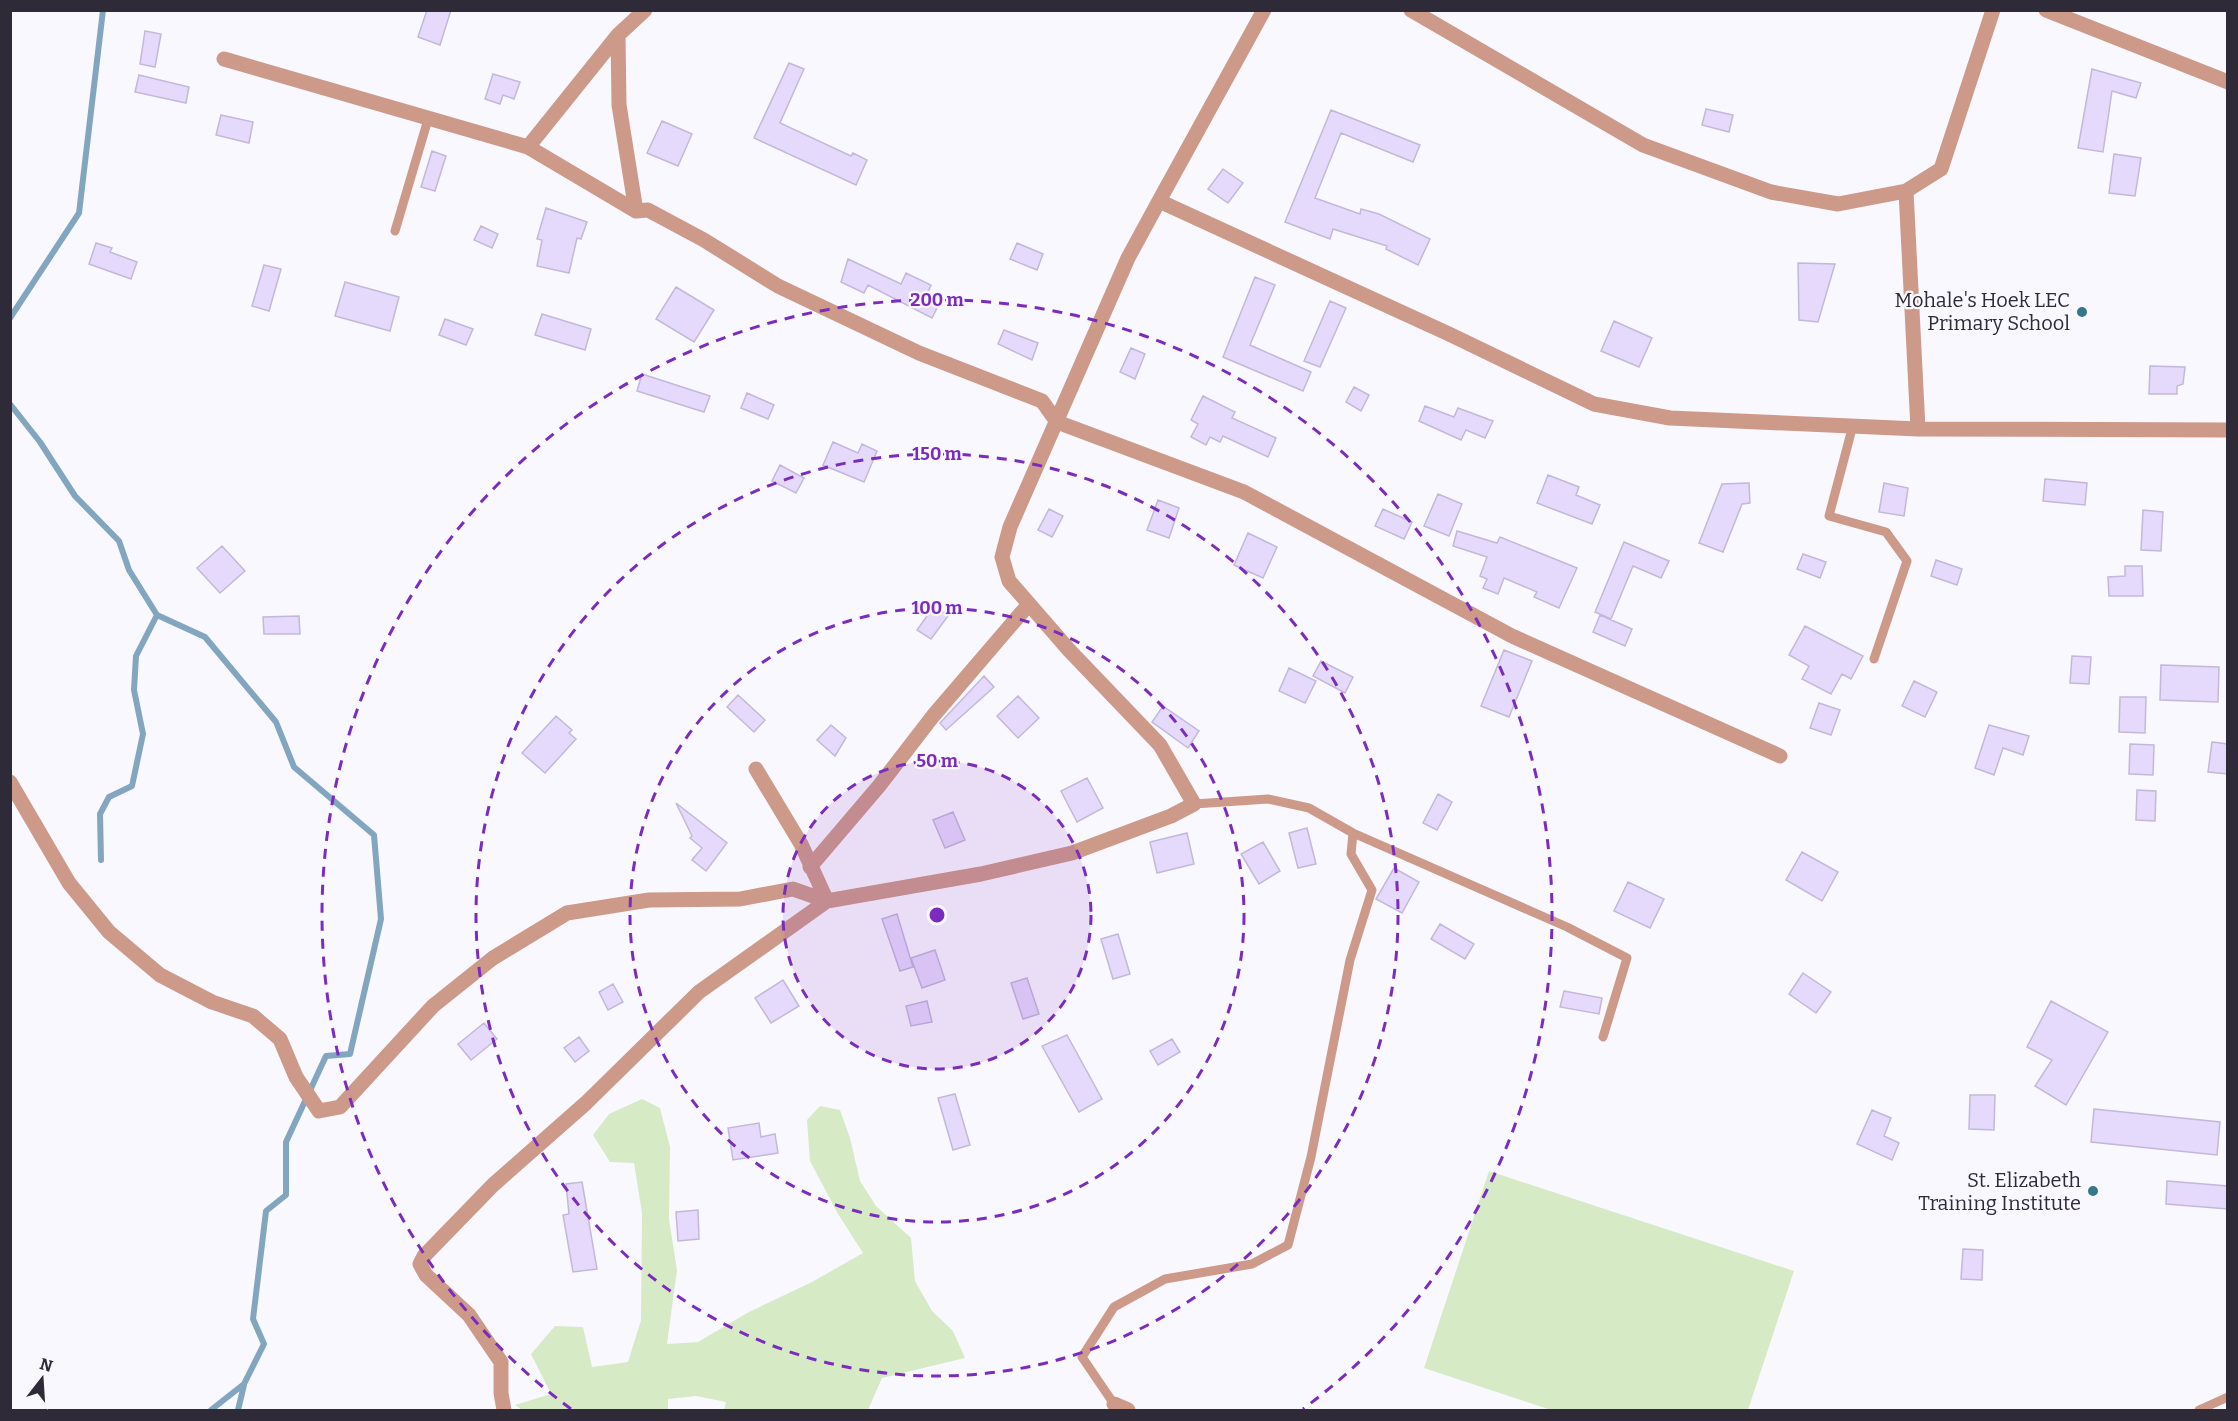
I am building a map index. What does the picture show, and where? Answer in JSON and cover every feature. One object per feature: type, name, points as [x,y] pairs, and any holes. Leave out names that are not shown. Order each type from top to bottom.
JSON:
[{"type":"street","points":[[528,147],[618,35],[645,10]]},
{"type":"street","points":[[504,1410],[501,1393],[501,1362],[469,1315],[426,1275],[420,1264],[424,1256],[493,1185],[586,1103],[699,992],[827,901],[981,874],[1072,853],[1171,816],[1194,804],[1160,745],[1009,581],[1002,557],[1010,527],[1128,258],[1264,10]]},
{"type":"street","points":[[1411,10],[1643,145],[1772,192],[1838,204],[1906,191],[1941,169],[1993,10]]},
{"type":"street","points":[[2046,10],[2228,82]]},
{"type":"street","points":[[618,35],[619,105],[636,211]]},
{"type":"street","points":[[224,59],[429,116],[528,147],[636,211],[648,210],[704,240],[778,286],[919,354],[1042,401],[1058,422],[1244,492],[1512,636],[1780,756]]},
{"type":"street","points":[[1906,191],[1918,429]]},
{"type":"street","points":[[1159,201],[1449,334],[1594,404],[1670,418],[1918,429],[2228,430]]},
{"type":"street","points":[[810,867],[879,786],[933,716],[1029,604]]},
{"type":"street","points":[[756,769],[801,844],[827,901]]},
{"type":"street","points":[[10,782],[69,883],[109,933],[160,975],[212,1002],[254,1016],[280,1039],[296,1077],[319,1110],[340,1107],[433,1006],[484,964],[567,913],[649,900],[740,899],[793,889],[827,901]]},
{"type":"lane","points":[[395,231],[429,116]]},
{"type":"lane","points":[[1853,425],[1829,516],[1886,532],[1907,561],[1874,659]]},
{"type":"lane","points":[[1194,804],[1268,799],[1309,808],[1353,833],[1568,927],[1627,958],[1603,1037]]},
{"type":"lane","points":[[1121,1407],[1082,1357],[1114,1308],[1165,1279],[1252,1264],[1288,1245],[1311,1157],[1350,960],[1372,890],[1351,854],[1353,833]]},
{"type":"lane","points":[[2199,1410],[2228,1397]]},
{"type":"green space","points":[[642,1099],[660,1108],[670,1147],[669,1219],[677,1270],[667,1344],[698,1342],[747,1313],[812,1282],[863,1253],[838,1214],[810,1161],[807,1120],[820,1106],[840,1110],[850,1138],[860,1181],[876,1206],[911,1238],[915,1281],[932,1311],[953,1331],[965,1358],[882,1378],[868,1410],[724,1410],[726,1402],[696,1396],[668,1399],[668,1410],[522,1410],[515,1405],[551,1394],[531,1354],[555,1326],[583,1327],[592,1367],[628,1362],[641,1320],[642,1213],[634,1163],[610,1162],[593,1135],[609,1114]]},
{"type":"green space","points":[[1489,1171],[1794,1271],[1748,1410],[1551,1410],[1424,1368]]},
{"type":"building","points":[[427,10],[451,10],[440,45],[418,37]]},
{"type":"building","points":[[145,31],[161,34],[155,67],[140,64]]},
{"type":"building","points":[[789,63],[804,69],[780,123],[851,156],[853,153],[867,160],[856,185],[754,138]]},
{"type":"building","points":[[2092,69],[2141,83],[2136,98],[2112,91],[2103,152],[2078,148]]},
{"type":"building","points":[[493,74],[520,82],[514,99],[503,95],[500,104],[485,99]]},
{"type":"building","points":[[139,75],[189,87],[186,103],[135,92]]},
{"type":"building","points":[[1706,109],[1733,115],[1729,132],[1702,125]]},
{"type":"building","points":[[1331,110],[1420,145],[1413,162],[1341,133],[1315,198],[1360,214],[1361,209],[1379,214],[1430,239],[1418,265],[1386,249],[1387,246],[1333,229],[1330,239],[1285,222]]},
{"type":"building","points":[[221,115],[253,122],[249,143],[216,135]]},
{"type":"building","points":[[662,121],[692,134],[678,166],[647,153]]},
{"type":"building","points":[[432,151],[446,156],[435,191],[421,187]]},
{"type":"building","points":[[2114,154],[2141,158],[2135,196],[2109,193]]},
{"type":"building","points":[[1223,169],[1243,183],[1228,203],[1208,189]]},
{"type":"building","points":[[546,208],[587,222],[581,239],[577,238],[569,273],[537,266],[542,240],[537,239]]},
{"type":"building","points":[[481,226],[498,234],[492,248],[474,240]]},
{"type":"building","points":[[96,243],[112,248],[110,252],[137,262],[131,279],[89,264]]},
{"type":"building","points":[[1017,243],[1043,254],[1037,270],[1010,259]]},
{"type":"building","points":[[848,259],[901,284],[906,273],[931,285],[926,297],[939,304],[932,318],[868,285],[864,293],[841,282]]},
{"type":"building","points":[[1798,263],[1835,264],[1818,322],[1799,320]]},
{"type":"building","points":[[264,265],[281,269],[269,311],[252,306]]},
{"type":"building","points":[[1255,277],[1275,285],[1250,345],[1311,372],[1303,391],[1223,357]]},
{"type":"building","points":[[345,282],[399,297],[390,331],[335,316]]},
{"type":"building","points":[[676,287],[714,310],[694,342],[656,319]]},
{"type":"building","points":[[1330,301],[1346,308],[1320,367],[1304,361]]},
{"type":"building","points":[[542,314],[591,329],[585,350],[535,335]]},
{"type":"building","points":[[445,319],[473,329],[466,345],[439,335]]},
{"type":"building","points":[[1614,321],[1652,338],[1639,367],[1601,351]]},
{"type":"building","points":[[1004,330],[1038,343],[1032,360],[998,344]]},
{"type":"building","points":[[1131,348],[1145,354],[1135,379],[1120,372]]},
{"type":"building","points":[[2150,366],[2185,367],[2183,384],[2177,386],[2177,394],[2149,394]]},
{"type":"building","points":[[642,374],[710,396],[704,412],[637,391]]},
{"type":"building","points":[[1354,387],[1369,395],[1361,411],[1346,402]]},
{"type":"building","points":[[747,393],[774,405],[768,419],[741,408]]},
{"type":"building","points":[[1203,396],[1235,412],[1232,418],[1276,438],[1268,457],[1223,436],[1220,442],[1210,437],[1206,445],[1191,437],[1198,424],[1191,420]]},
{"type":"building","points":[[1425,406],[1454,417],[1458,408],[1493,421],[1485,438],[1466,430],[1461,440],[1419,421]]},
{"type":"building","points":[[833,442],[858,453],[862,444],[877,451],[864,482],[823,465]]},
{"type":"building","points":[[780,465],[804,478],[796,493],[772,481]]},
{"type":"building","points":[[1548,475],[1579,487],[1576,495],[1600,505],[1592,524],[1537,503]]},
{"type":"building","points":[[2045,479],[2087,483],[2085,505],[2043,501]]},
{"type":"building","points":[[1749,483],[1750,503],[1742,504],[1723,552],[1699,543],[1722,484]]},
{"type":"building","points":[[1884,483],[1908,488],[1904,516],[1879,512]]},
{"type":"building","points":[[1438,494],[1462,504],[1449,536],[1424,526]]},
{"type":"building","points":[[1158,500],[1179,508],[1169,538],[1147,530]]},
{"type":"building","points":[[1049,509],[1063,516],[1052,537],[1038,530]]},
{"type":"building","points":[[1383,509],[1412,522],[1404,539],[1375,526]]},
{"type":"building","points":[[2143,510],[2163,512],[2161,551],[2141,550]]},
{"type":"building","points":[[1457,531],[1497,543],[1500,537],[1577,568],[1559,608],[1534,597],[1537,592],[1504,578],[1498,594],[1483,588],[1487,579],[1480,576],[1487,557],[1453,546]]},
{"type":"building","points":[[1248,533],[1277,547],[1263,578],[1234,565]]},
{"type":"building","points":[[1624,542],[1669,561],[1661,578],[1633,566],[1611,619],[1595,612]]},
{"type":"building","points":[[222,546],[245,571],[220,593],[197,568]]},
{"type":"building","points":[[1803,554],[1826,562],[1820,578],[1797,569]]},
{"type":"building","points":[[1936,560],[1962,569],[1957,585],[1931,576]]},
{"type":"building","points":[[2125,566],[2142,566],[2143,596],[2109,596],[2108,577],[2125,576]]},
{"type":"building","points":[[934,606],[948,616],[931,639],[917,630]]},
{"type":"building","points":[[1600,615],[1632,629],[1625,646],[1593,632]]},
{"type":"building","points":[[299,616],[300,634],[264,634],[263,617]]},
{"type":"building","points":[[1805,626],[1863,656],[1851,679],[1842,674],[1831,694],[1802,679],[1809,666],[1789,655]]},
{"type":"building","points":[[1504,650],[1532,661],[1509,717],[1481,706]]},
{"type":"building","points":[[2072,656],[2091,657],[2089,684],[2070,683]]},
{"type":"building","points":[[1321,661],[1353,677],[1345,693],[1313,676]]},
{"type":"building","points":[[2161,665],[2219,667],[2218,702],[2160,700]]},
{"type":"building","points":[[1289,668],[1316,681],[1305,703],[1279,691]]},
{"type":"building","points":[[984,676],[994,687],[946,730],[940,723]]},
{"type":"building","points":[[1914,681],[1937,692],[1925,717],[1902,706]]},
{"type":"building","points":[[738,695],[765,720],[754,732],[727,707]]},
{"type":"building","points":[[1018,696],[1039,718],[1018,738],[997,716]]},
{"type":"building","points":[[2120,697],[2146,697],[2145,733],[2119,732]]},
{"type":"building","points":[[1819,703],[1840,710],[1831,735],[1810,728]]},
{"type":"building","points":[[1163,706],[1199,731],[1188,748],[1152,722]]},
{"type":"building","points":[[556,716],[572,730],[569,733],[576,739],[545,773],[522,753]]},
{"type":"building","points":[[831,725],[846,738],[835,756],[817,740]]},
{"type":"building","points":[[1989,725],[2029,736],[2023,755],[2003,748],[1994,775],[1975,768]]},
{"type":"building","points":[[2212,742],[2228,744],[2228,774],[2208,772]]},
{"type":"building","points":[[2130,744],[2154,745],[2153,775],[2129,774]]},
{"type":"building","points":[[1087,778],[1103,808],[1077,822],[1061,791]]},
{"type":"building","points":[[2137,790],[2156,791],[2155,821],[2136,820]]},
{"type":"building","points":[[1438,794],[1452,802],[1437,830],[1423,823]]},
{"type":"building","points":[[676,803],[727,843],[706,871],[692,860],[702,848],[690,838],[692,836]]},
{"type":"building","points":[[953,812],[965,840],[945,848],[933,820]]},
{"type":"building","points":[[1307,828],[1316,864],[1298,868],[1289,833]]},
{"type":"building","points":[[1187,833],[1194,864],[1157,873],[1150,842]]},
{"type":"building","points":[[1263,842],[1280,871],[1259,884],[1241,854]]},
{"type":"building","points":[[1802,852],[1838,872],[1822,901],[1786,880]]},
{"type":"building","points":[[1394,868],[1419,882],[1402,913],[1376,899]]},
{"type":"building","points":[[1628,882],[1664,899],[1650,928],[1614,911]]},
{"type":"building","points":[[897,914],[913,967],[900,971],[882,919]]},
{"type":"building","points":[[1440,924],[1474,944],[1465,959],[1431,939]]},
{"type":"building","points":[[1118,934],[1130,974],[1113,979],[1101,939]]},
{"type":"building","points":[[935,950],[945,980],[922,988],[911,958]]},
{"type":"building","points":[[1803,973],[1831,992],[1816,1013],[1789,994]]},
{"type":"building","points":[[1027,978],[1039,1014],[1023,1019],[1011,983]]},
{"type":"building","points":[[783,980],[799,1006],[771,1023],[755,998]]},
{"type":"building","points":[[613,984],[623,1002],[608,1010],[599,992]]},
{"type":"building","points":[[1564,991],[1602,998],[1599,1014],[1560,1007]]},
{"type":"building","points":[[927,1001],[932,1022],[911,1026],[906,1006]]},
{"type":"building","points":[[2051,1001],[2108,1032],[2066,1105],[2035,1086],[2052,1060],[2027,1047]]},
{"type":"building","points":[[484,1023],[497,1039],[471,1060],[458,1044]]},
{"type":"building","points":[[1067,1035],[1102,1099],[1079,1112],[1042,1046]]},
{"type":"building","points":[[579,1037],[589,1051],[575,1062],[564,1048]]},
{"type":"building","points":[[1172,1039],[1180,1052],[1158,1065],[1150,1051]]},
{"type":"building","points":[[955,1094],[970,1145],[953,1150],[938,1098]]},
{"type":"building","points":[[1970,1095],[1995,1095],[1994,1130],[1969,1129]]},
{"type":"building","points":[[2094,1109],[2220,1122],[2217,1155],[2091,1142]]},
{"type":"building","points":[[1872,1110],[1891,1118],[1884,1136],[1899,1143],[1892,1160],[1857,1144]]},
{"type":"building","points":[[759,1123],[761,1137],[775,1134],[778,1153],[733,1160],[728,1128]]},
{"type":"building","points":[[2167,1181],[2228,1186],[2228,1209],[2166,1204]]},
{"type":"building","points":[[582,1182],[597,1269],[573,1272],[563,1215],[569,1214],[566,1184]]},
{"type":"building","points":[[698,1210],[699,1239],[678,1241],[676,1212]]},
{"type":"building","points":[[1963,1249],[1983,1250],[1982,1280],[1961,1279]]},
{"type":"waterway","points":[[10,318],[79,213],[103,10]]},
{"type":"waterway","points":[[10,404],[40,442],[75,496],[119,541],[129,570],[157,615],[205,637],[276,722],[294,767],[374,835],[381,919],[350,1054],[326,1056],[286,1142],[286,1195],[266,1211],[253,1319],[264,1344],[244,1384],[211,1410]]},
{"type":"waterway","points":[[101,860],[100,814],[109,797],[132,786],[143,734],[134,690],[136,656],[157,615]]},
{"type":"waterway","points":[[238,1410],[244,1385]]},
{"type":"place","name":"Mohale's Hoek LEC Primary School","points":[[2082,312]]},
{"type":"place","name":"St. Elizabeth Training Institute","points":[[2093,1191]]}]
